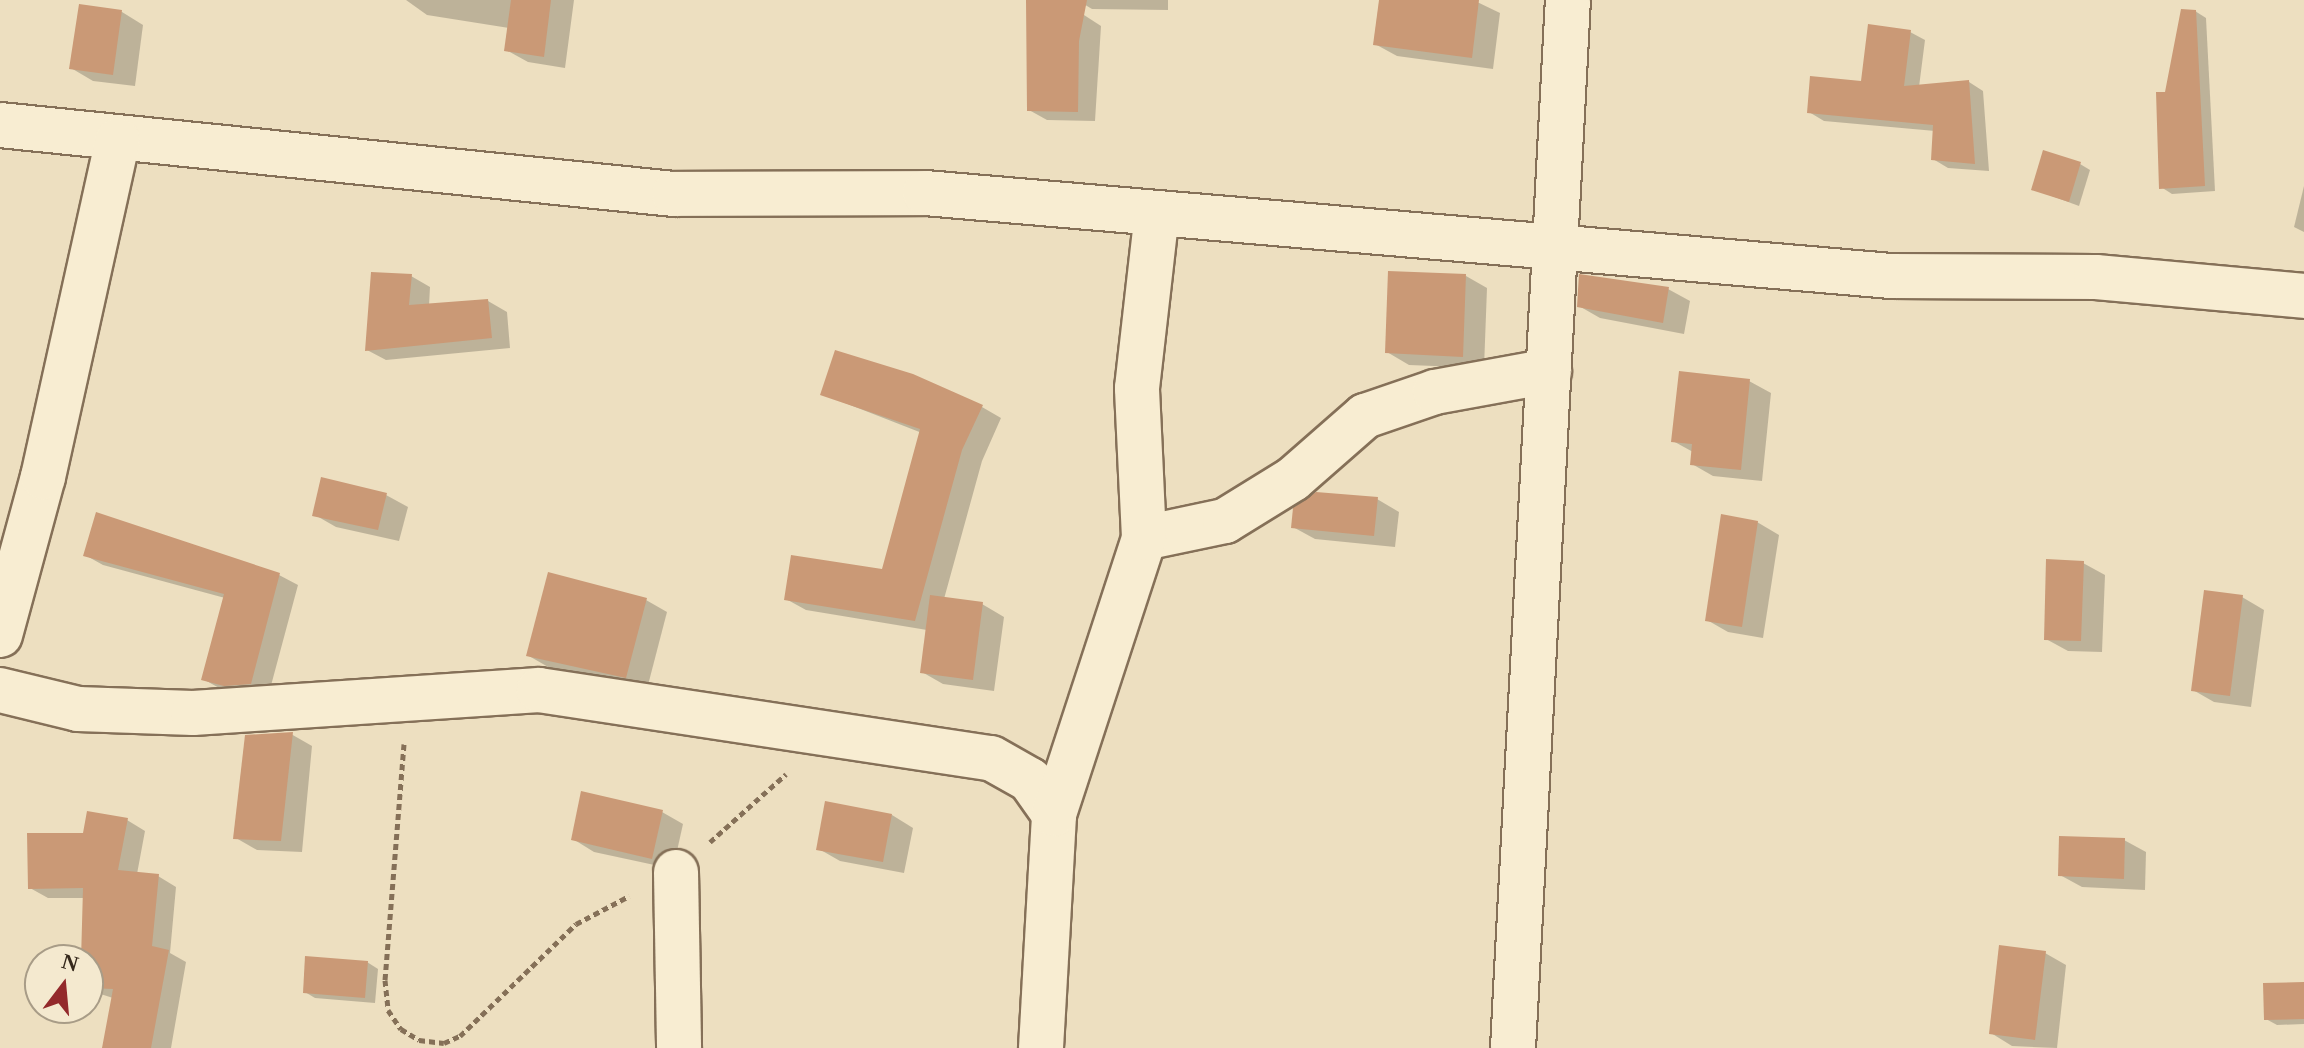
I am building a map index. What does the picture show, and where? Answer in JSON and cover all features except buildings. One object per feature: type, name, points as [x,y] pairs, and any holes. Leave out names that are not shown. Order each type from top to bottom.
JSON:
[{"type":"street","points":[[1513,1048],[1558,250],[1568,0]]},
{"type":"street","points":[[0,125],[118,140],[674,194],[925,193],[1558,250],[1892,276],[2096,277],[2304,296]]},
{"type":"street","points":[[0,635],[43,477],[118,140]]},
{"type":"street","points":[[1041,1048],[1054,814],[1144,538],[1137,388],[1157,213]]},
{"type":"street","points":[[1144,538],[1225,521],[1293,479],[1365,416],[1435,392],[1549,371]]},
{"type":"street","points":[[0,690],[78,709],[193,713],[539,690],[835,731],[991,758],[1030,780],[1054,814]]},
{"type":"street","points":[[676,872],[679,1048]]},
{"type":"path","points":[[407,699],[385,980],[388,1010],[401,1029],[431,1041],[460,1036],[576,924],[676,872],[835,731]]}]
